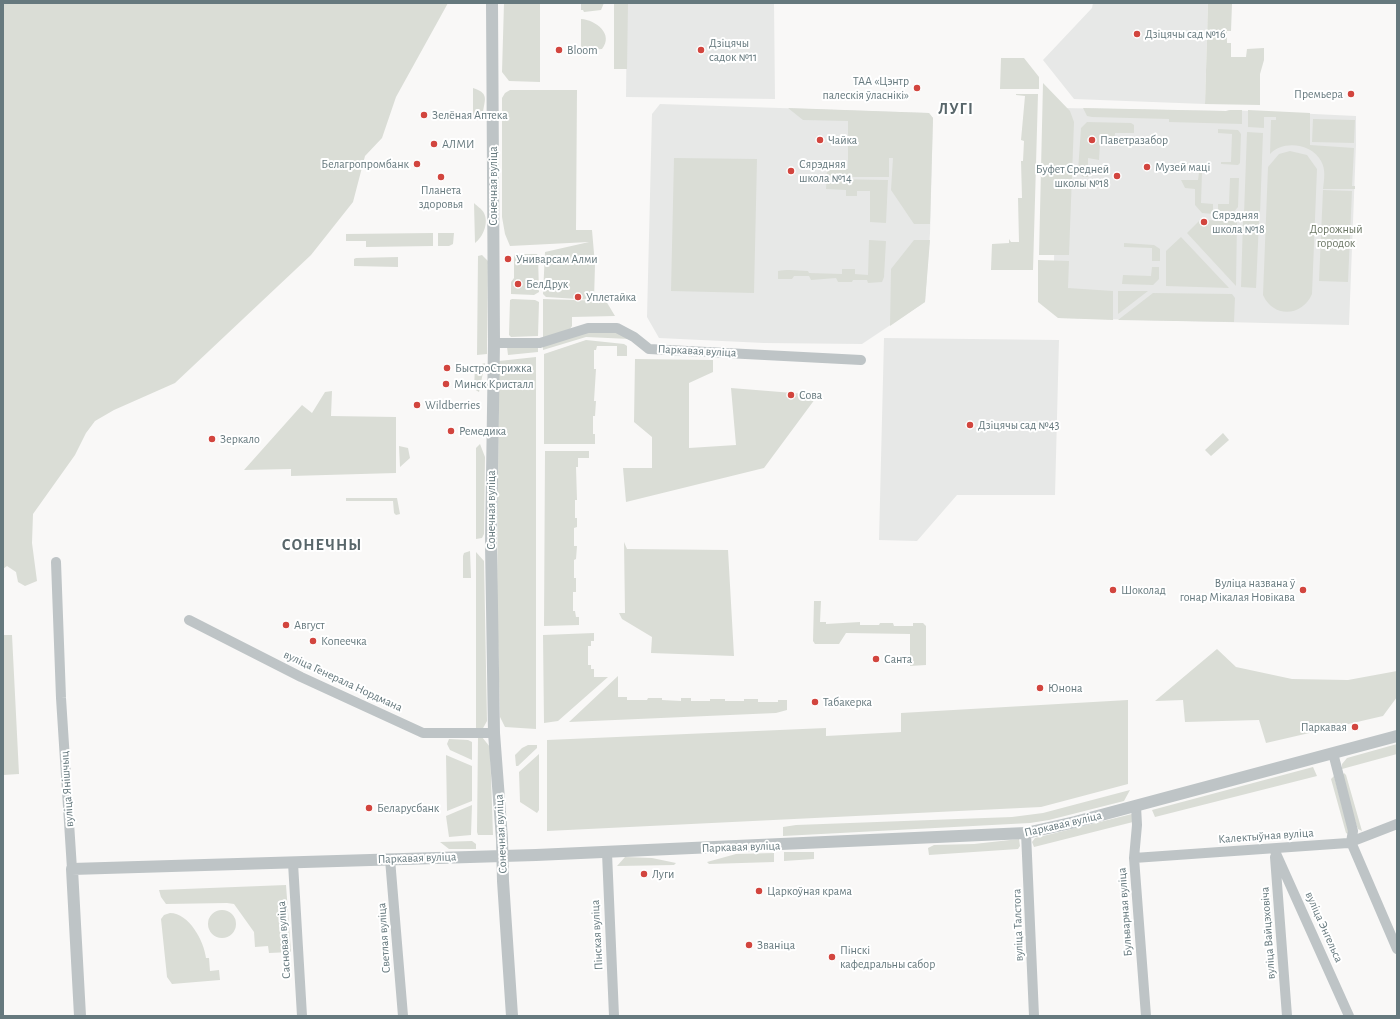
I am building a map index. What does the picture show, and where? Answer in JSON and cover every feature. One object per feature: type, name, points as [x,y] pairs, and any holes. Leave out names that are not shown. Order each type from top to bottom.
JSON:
[{"type":"street","name":"Сонечная вуліца","points":[[492,3],[494,343],[491,543],[494,733],[512,1016]]},
{"type":"street","name":"Паркавая вуліца","points":[[494,343],[540,343],[588,328],[617,328],[634,337],[649,349],[861,360]]},
{"type":"street","name":"вуліца Янішчыц","points":[[56,562],[61,698],[80,1016]]},
{"type":"street","name":"вуліца Генерала Нордмана","points":[[189,620],[301,677],[423,733],[494,733]]},
{"type":"street","name":"Паркавая вуліца","points":[[72,869],[607,853],[1026,833],[1136,806],[1397,736]]},
{"type":"street","points":[[1333,753],[1353,831],[1351,842],[1397,949]]},
{"type":"street","name":"Бульварная вуліца","points":[[1136,806],[1137,825],[1134,858],[1146,1016]]},
{"type":"street","name":"Калектыўная вуліца","points":[[1134,858],[1274,849],[1351,842],[1397,824]]},
{"type":"street","name":"вуліца Талстога","points":[[1026,833],[1034,1016]]},
{"type":"street","name":"вуліца Вайцэховіча","points":[[1274,849],[1287,1016]]},
{"type":"street","name":"вуліца Энгельса","points":[[1274,849],[1350,1016]]},
{"type":"street","name":"Пінская вуліца","points":[[607,853],[614,1016]]},
{"type":"street","name":"Светлая вуліца","points":[[390,859],[403,1016]]},
{"type":"street","name":"Сасновая вуліца","points":[[292,863],[302,1016]]},
{"type":"shaded area","name":"Дзіцячы садок №11","points":[[627,3],[774,3],[775,99],[626,97]]},
{"type":"shaded area","name":"Дзіцячы сад №16","points":[[1093,3],[1208,3],[1205,104],[1074,99],[1043,60],[1092,8]]},
{"type":"shaded area","name":"Сярэдняя школа №14","points":[[660,104],[929,113],[933,118],[930,233],[925,302],[862,344],[764,343],[659,338],[647,317],[652,114]]},
{"type":"shaded area","name":"Сярэдняя школа №18","points":[[1062,108],[1230,110],[1356,116],[1349,325],[1058,318],[1054,260],[1059,112]]},
{"type":"shaded area","name":"Дзіцячы сад №43","points":[[884,338],[1059,340],[1055,495],[957,495],[917,541],[879,540]]},
{"type":"green space","points":[[3,3],[448,3],[396,97],[382,138],[365,156],[353,202],[311,255],[175,383],[114,410],[95,421],[86,433],[75,455],[33,514],[32,543],[37,581],[25,586],[18,582],[16,572],[7,566],[3,569]]},
{"type":"green space","points":[[504,3],[540,3],[540,82],[509,81],[502,72]]},
{"type":"green space","points":[[581,3],[604,3],[601,10],[584,12],[581,10]]},
{"type":"green space","points":[[614,3],[628,3],[627,69],[614,69]]},
{"type":"green space","points":[[1208,3],[1232,4],[1231,31],[1227,31],[1227,43],[1231,43],[1231,57],[1246,57],[1247,49],[1264,48],[1264,60],[1260,74],[1260,105],[1205,104]]},
{"type":"green space","points":[[581,19],[592,22],[605,33],[606,38],[602,49],[584,50],[584,48],[581,48]]},
{"type":"green space","points":[[1001,58],[1024,58],[1039,77],[1039,89],[1000,89]]},
{"type":"green space","points":[[1043,83],[1070,111],[1074,122],[1069,255],[1039,255]]},
{"type":"green space","points":[[473,88],[484,94],[485,100],[483,112],[473,119]]},
{"type":"green space","points":[[510,90],[577,90],[576,230],[592,230],[595,265],[594,300],[546,297],[543,294],[545,252],[589,242],[510,246],[505,234],[502,217],[502,98],[505,93]]},
{"type":"green space","points":[[1016,94],[1038,94],[1033,270],[991,270],[992,244],[1009,243],[1009,239],[1011,242],[1019,242],[1018,198],[1022,198],[1021,161],[1023,161],[1024,141],[1021,140],[1025,96]]},
{"type":"green space","points":[[788,108],[929,113],[933,118],[930,224],[914,224],[891,190],[893,158],[889,158],[889,177],[831,177],[827,179],[888,180],[886,223],[870,222],[870,191],[857,191],[857,196],[846,196],[846,190],[826,189],[827,169],[848,169],[848,121],[803,120]]},
{"type":"green space","points":[[1083,108],[1226,111],[1242,110],[1242,124],[1169,122],[1169,119],[1092,117],[1087,116]]},
{"type":"green space","points":[[1248,110],[1310,113],[1310,145],[1354,148],[1352,186],[1355,186],[1355,189],[1323,189],[1323,164],[1317,155],[1304,147],[1289,145],[1275,150],[1270,154],[1271,120],[1276,120],[1276,117],[1264,117],[1264,128],[1248,127]]},
{"type":"green space","points":[[1313,119],[1355,120],[1354,143],[1312,142]]},
{"type":"green space","points":[[1087,122],[1131,123],[1134,125],[1134,133],[1115,133],[1114,144],[1100,144],[1099,160],[1088,158],[1088,177],[1083,177],[1078,171],[1081,128]]},
{"type":"green space","points":[[1218,129],[1238,130],[1241,134],[1240,163],[1238,165],[1221,164],[1221,162],[1231,162],[1232,134],[1218,133]]},
{"type":"green space","points":[[1247,132],[1263,133],[1260,214],[1244,214]]},
{"type":"green space","points":[[1290,151],[1307,155],[1317,169],[1312,294],[1302,307],[1288,312],[1273,308],[1263,295],[1268,167],[1279,154]]},
{"type":"green space","points":[[674,158],[757,159],[754,293],[671,291]]},
{"type":"green space","points":[[1199,173],[1202,173],[1201,203],[1213,204],[1213,214],[1202,213],[1195,205],[1195,189],[1185,188],[1181,180],[1198,180]]},
{"type":"green space","points":[[1230,178],[1239,178],[1238,207],[1232,214],[1218,213],[1218,204],[1229,204]]},
{"type":"green space","name":"Дорожный городок","points":[[1323,190],[1352,191],[1348,282],[1319,281]]},
{"type":"green space","points":[[474,203],[483,212],[486,221],[483,234],[475,243]]},
{"type":"green space","points":[[1200,220],[1237,221],[1236,286],[1187,233]]},
{"type":"green space","points":[[1243,221],[1259,221],[1256,288],[1241,287]]},
{"type":"green space","points":[[433,233],[433,246],[366,247],[366,241],[346,241],[346,234]]},
{"type":"green space","points":[[438,233],[454,233],[453,244],[449,246],[438,246]]},
{"type":"green space","points":[[1181,237],[1229,288],[1166,286],[1166,251]]},
{"type":"green space","points":[[869,240],[886,241],[884,277],[882,282],[868,283],[867,280],[853,280],[852,282],[838,282],[836,278],[811,280],[809,276],[794,276],[792,279],[778,279],[778,271],[786,270],[808,271],[809,273],[842,274],[842,269],[855,269],[855,274],[868,275]]},
{"type":"green space","points":[[914,240],[930,240],[925,302],[890,326],[891,269]]},
{"type":"green space","points":[[1124,243],[1154,245],[1160,249],[1160,261],[1152,261],[1152,248],[1124,247]]},
{"type":"green space","points":[[514,254],[537,254],[538,256],[539,292],[534,295],[511,294],[511,282],[514,278]]},
{"type":"green space","points":[[482,255],[488,261],[487,354],[477,355],[478,256]]},
{"type":"green space","points":[[398,257],[398,267],[354,266],[354,259],[356,258]]},
{"type":"green space","points":[[1038,260],[1069,261],[1068,288],[1113,291],[1113,320],[1058,318],[1038,302]]},
{"type":"green space","points":[[1152,267],[1159,267],[1159,279],[1153,285],[1122,284],[1123,275],[1151,276]]},
{"type":"green space","points":[[1118,291],[1148,291],[1118,314]]},
{"type":"green space","points":[[1153,293],[1232,294],[1235,298],[1234,322],[1118,320]]},
{"type":"green space","points":[[543,299],[606,301],[615,316],[572,317],[572,326],[570,329],[543,339]]},
{"type":"green space","points":[[510,300],[535,300],[539,302],[538,336],[511,337],[509,335]]},
{"type":"green space","points":[[589,332],[616,332],[630,339],[586,337],[543,350],[543,346]]},
{"type":"green space","points":[[586,340],[624,344],[627,346],[627,356],[617,356],[617,346],[597,346],[596,350],[594,350],[594,369],[596,369],[594,401],[596,401],[595,416],[593,416],[593,434],[595,434],[595,444],[544,444],[544,354]]},
{"type":"green space","points":[[538,346],[538,352],[508,355],[507,347]]},
{"type":"green space","points":[[536,357],[536,729],[505,727],[500,717],[497,603],[499,361]]},
{"type":"green space","points":[[635,359],[713,360],[713,372],[689,383],[689,448],[736,445],[731,388],[818,395],[764,468],[626,502],[623,468],[652,468],[652,437],[634,422]]},
{"type":"green space","points":[[485,363],[479,392],[474,389],[475,366]]},
{"type":"green space","points":[[332,391],[331,416],[396,417],[396,473],[291,476],[291,469],[244,470],[302,405],[312,413],[325,392]]},
{"type":"green space","points":[[1223,433],[1229,440],[1211,456],[1205,450]]},
{"type":"green space","points":[[480,444],[485,457],[484,534],[482,538],[476,539],[476,448]]},
{"type":"green space","points":[[399,446],[408,448],[410,458],[400,467]]},
{"type":"green space","points":[[545,451],[589,451],[589,458],[578,458],[578,467],[576,467],[577,500],[575,500],[575,518],[577,518],[577,527],[574,528],[574,546],[577,546],[576,559],[574,560],[576,592],[573,592],[573,611],[575,611],[576,617],[579,617],[579,625],[544,626]]},
{"type":"green space","points":[[346,498],[397,498],[400,514],[396,515],[394,513],[393,501],[346,501]]},
{"type":"green space","points":[[624,542],[627,549],[728,550],[734,656],[651,653],[652,637],[622,619],[619,613],[625,613]]},
{"type":"green space","points":[[470,551],[471,578],[463,578],[463,556],[464,553]]},
{"type":"green space","points":[[476,552],[484,561],[487,721],[482,730],[476,732]]},
{"type":"green space","points":[[814,601],[821,601],[820,622],[826,622],[826,624],[860,622],[860,625],[893,623],[894,626],[913,626],[913,623],[923,623],[926,626],[926,665],[910,666],[910,634],[846,633],[839,644],[815,644],[813,641]]},
{"type":"green space","points":[[594,633],[594,641],[591,641],[591,646],[588,646],[588,665],[591,665],[591,669],[594,669],[594,677],[608,677],[558,721],[544,723],[543,635]]},
{"type":"green space","points":[[3,635],[12,635],[19,774],[3,775]]},
{"type":"green space","points":[[1217,649],[1236,667],[1292,679],[1348,680],[1397,671],[1397,697],[1383,716],[1266,743],[1259,720],[1185,722],[1183,700],[1155,701]]},
{"type":"green space","points":[[618,676],[618,697],[627,697],[627,700],[662,698],[662,700],[681,701],[681,698],[691,698],[691,701],[725,699],[725,701],[744,701],[744,699],[758,699],[758,702],[778,702],[778,700],[787,700],[787,710],[776,713],[569,722]]},
{"type":"green space","points":[[1128,700],[1128,784],[1041,807],[547,831],[547,740],[826,728],[826,736],[901,732],[901,713]]},
{"type":"green space","points":[[478,737],[482,737],[490,747],[493,835],[478,835],[477,832]]},
{"type":"green space","points":[[449,739],[468,740],[472,742],[472,760],[450,750],[447,744]]},
{"type":"green space","points":[[1397,744],[1397,754],[1342,769],[1342,764],[1347,758]]},
{"type":"green space","points":[[528,745],[537,745],[537,748],[518,766],[516,766],[515,755],[522,748]]},
{"type":"green space","points":[[539,754],[539,810],[537,813],[520,802],[519,772]]},
{"type":"green space","points":[[446,755],[472,766],[472,801],[447,811]]},
{"type":"green space","points":[[1313,767],[1317,776],[1155,817],[1152,810]]},
{"type":"green space","points":[[1344,773],[1346,775],[1362,831],[1358,829],[1356,824],[1342,776]]},
{"type":"green space","points":[[1334,776],[1348,828],[1348,834],[1346,833],[1331,779]]},
{"type":"green space","points":[[1130,790],[1124,801],[1049,820],[1030,823],[783,836],[783,827],[796,825],[1012,817],[1043,813]]},
{"type":"green space","points":[[472,805],[471,835],[449,837],[446,816]]},
{"type":"green space","points":[[1132,814],[1133,822],[1034,847],[1032,842],[1035,838]]},
{"type":"green space","points":[[1019,839],[1020,846],[1018,849],[929,855],[928,848],[934,845],[974,844]]},
{"type":"green space","points":[[472,841],[476,844],[476,849],[449,849],[440,842]]},
{"type":"green space","points":[[784,852],[814,852],[814,859],[784,861]]},
{"type":"green space","points":[[774,853],[774,862],[709,864],[707,862],[736,854]]},
{"type":"green space","points":[[625,857],[652,858],[676,863],[674,865],[617,866]]},
{"type":"green space","points":[[286,885],[291,952],[269,953],[268,946],[255,947],[254,932],[234,904],[166,904],[161,897],[159,890]]},
{"type":"green space","points":[[222,910],[232,914],[236,924],[232,934],[222,938],[212,934],[208,924],[212,914]]},
{"type":"green space","points":[[170,913],[177,914],[183,918],[194,929],[199,936],[206,958],[209,958],[210,971],[219,970],[220,980],[172,984],[167,977],[161,919],[164,915]]},
{"type":"place","name":"Дзіцячы сад №16","points":[[1137,34]]},
{"type":"place","name":"Bloom","points":[[559,50]]},
{"type":"place","name":"Дзіцячы садок №11","points":[[701,50]]},
{"type":"place","name":"ТАА «Цэнтр палескія ўласнікі»","points":[[917,88]]},
{"type":"place","name":"Премьера","points":[[1351,94]]},
{"type":"place","name":"Зелёная Аптека","points":[[424,115]]},
{"type":"place","name":"Чайка","points":[[820,140]]},
{"type":"place","name":"Паветразабор","points":[[1092,140]]},
{"type":"place","name":"АЛМИ","points":[[434,144]]},
{"type":"place","name":"Белагропромбанк","points":[[417,164]]},
{"type":"place","name":"Музей маці","points":[[1147,167]]},
{"type":"place","name":"Сярэдняя школа №14","points":[[791,171]]},
{"type":"place","name":"Буфет Средней школы №18","points":[[1117,176]]},
{"type":"place","name":"Планета здоровья","points":[[441,177]]},
{"type":"place","name":"Сярэдняя школа №18","points":[[1204,222]]},
{"type":"place","name":"Униварсам Алми","points":[[508,259]]},
{"type":"place","name":"БелДрук","points":[[518,284]]},
{"type":"place","name":"Уплетайка","points":[[578,297]]},
{"type":"place","name":"БыстроСтрижка","points":[[447,368]]},
{"type":"place","name":"Минск Кристалл","points":[[446,384]]},
{"type":"place","name":"Сова","points":[[791,395]]},
{"type":"place","name":"Wildberries","points":[[417,405]]},
{"type":"place","name":"Дзіцячы сад №43","points":[[970,425]]},
{"type":"place","name":"Ремедика","points":[[451,431]]},
{"type":"place","name":"Зеркало","points":[[212,439]]},
{"type":"place","name":"Шоколад","points":[[1113,590]]},
{"type":"place","name":"Вуліца названа ў гонар Мікалая Новікава","points":[[1303,590]]},
{"type":"place","name":"Август","points":[[286,625]]},
{"type":"place","name":"Копеечка","points":[[313,641]]},
{"type":"place","name":"Санта","points":[[876,659]]},
{"type":"place","name":"Юнона","points":[[1040,688]]},
{"type":"place","name":"Табакерка","points":[[815,702]]},
{"type":"place","name":"Паркавая","points":[[1355,727]]},
{"type":"place","name":"Беларусбанк","points":[[369,808]]},
{"type":"place","name":"Луги","points":[[644,874]]},
{"type":"place","name":"Царкоўная крама","points":[[759,891]]},
{"type":"place","name":"Званіца","points":[[749,945]]},
{"type":"place","name":"Пінскі кафедральны сабор","points":[[832,957]]},
{"type":"district","name":"ЛУГІ","points":[[956,109]]},
{"type":"district","name":"СОНЕЧНЫ","points":[[322,545]]}]
